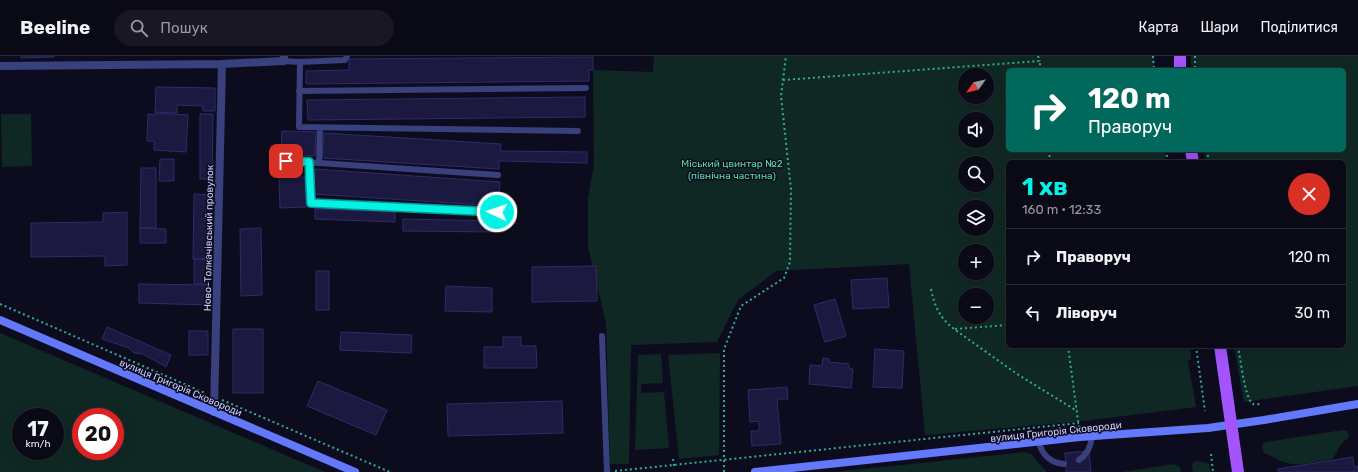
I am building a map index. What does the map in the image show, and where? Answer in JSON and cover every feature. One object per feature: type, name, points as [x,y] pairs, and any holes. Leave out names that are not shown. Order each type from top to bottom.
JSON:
[{"type":"main road","points":[[1180,56],[1180,68]]},
{"type":"main road","points":[[1220,348],[1238,472]]},
{"type":"street","points":[[0,66],[222,64],[284,59]]},
{"type":"street","name":"Ново-Толкачівський провулок","points":[[214,412],[222,64]]},
{"type":"street","name":"вулиця Григорія Сковороди","points":[[0,320],[355,472]]},
{"type":"street","name":"вулиця Григорія Сковороди","points":[[755,472],[1080,437],[1232,425],[1358,404]]},
{"type":"lane","points":[[284,59],[300,62],[345,60],[346,56]]},
{"type":"lane","points":[[300,62],[299,127],[578,131]]},
{"type":"lane","points":[[299,91],[586,88]]},
{"type":"lane","points":[[319,163],[320,128]]},
{"type":"lane","points":[[286,161],[498,175]]},
{"type":"lane","points":[[309,162],[311,203],[497,212]]},
{"type":"lane","points":[[602,336],[608,472]]},
{"type":"lane","points":[[1079,460],[1090,448],[1092,436]]},
{"type":"lane","points":[[1038,442],[1042,450],[1049,458],[1055,462],[1064,464]]},
{"type":"path","points":[[724,472],[722,349],[741,306],[784,278],[790,262],[791,189],[781,96],[786,56]]},
{"type":"path","points":[[1038,56],[1040,68]]},
{"type":"path","points":[[1153,56],[1154,68]]},
{"type":"path","points":[[1195,56],[1196,68]]},
{"type":"path","points":[[783,80],[1040,62]]},
{"type":"path","points":[[931,289],[934,304],[944,321],[1017,374],[1077,411]]},
{"type":"path","points":[[0,304],[390,472]]},
{"type":"path","points":[[954,329],[1006,325]]},
{"type":"path","points":[[1068,348],[1080,437]]},
{"type":"path","points":[[1196,348],[1205,410]]},
{"type":"path","points":[[1238,348],[1245,388],[1248,396],[1251,403],[1254,405],[1262,404]]},
{"type":"path","points":[[608,472],[1079,423]]},
{"type":"path","points":[[1211,454],[1213,472]]},
{"type":"path","points":[[673,459],[674,466]]},
{"type":"green space","name":"Міський цвинтар №2 (північна частина)","points":[[654,56],[1154,56],[1154,68],[1006,68],[1006,152],[1165,152],[1166,160],[1006,160],[1006,348],[1190,348],[1191,359],[1188,361],[1196,407],[1083,421],[925,435],[909,264],[776,271],[738,300],[717,342],[631,345],[629,464],[610,464],[606,323],[588,247],[588,198],[594,165],[593,70],[653,72]]},
{"type":"green space","points":[[1191,56],[1358,56],[1358,386],[1244,402],[1234,348],[1346,348],[1346,160],[1206,160],[1204,152],[1346,152],[1346,68],[1191,68]]},
{"type":"green space","points":[[1,114],[31,114],[32,166],[2,167]]},
{"type":"green space","points":[[0,333],[325,472],[0,472]]},
{"type":"green space","points":[[720,353],[719,455],[679,459],[668,355]]},
{"type":"green space","points":[[661,354],[663,383],[641,384],[641,393],[664,392],[669,448],[635,450],[638,355]]},
{"type":"green space","points":[[1343,430],[1347,431],[1349,437],[1341,444],[1332,459],[1304,464],[1292,464],[1264,453],[1262,445],[1266,442]]},
{"type":"green space","points":[[1024,452],[1031,454],[1047,472],[835,472]]},
{"type":"green space","points":[[1200,461],[1209,464],[1210,472],[1193,472],[1192,465],[1194,462]]},
{"type":"green space","points":[[1174,464],[1180,467],[1181,472],[1122,472]]},
{"type":"building","points":[[21,56],[54,56],[54,57],[21,58]]},
{"type":"building","points":[[593,57],[593,70],[589,70],[589,81],[306,84],[306,71],[349,70],[349,59]]},
{"type":"building","points":[[156,87],[215,88],[215,111],[203,111],[203,106],[177,105],[177,113],[155,112]]},
{"type":"building","points":[[585,97],[585,117],[308,120],[307,100]]},
{"type":"building","points":[[155,113],[188,115],[186,152],[154,150],[154,141],[147,141],[148,114],[155,115]]},
{"type":"building","points":[[200,114],[213,114],[212,179],[200,179]]},
{"type":"building","points":[[282,131],[316,132],[315,156],[281,155]]},
{"type":"building","points":[[324,133],[501,144],[500,151],[587,152],[587,163],[499,161],[499,169],[322,158]]},
{"type":"building","points":[[160,159],[174,159],[174,181],[159,181]]},
{"type":"building","points":[[141,168],[156,168],[156,228],[140,228]]},
{"type":"building","points":[[315,169],[500,182],[498,206],[313,194]]},
{"type":"building","points":[[305,177],[306,207],[280,208],[279,178]]},
{"type":"building","points":[[194,194],[211,195],[209,259],[193,259]]},
{"type":"building","points":[[315,209],[395,212],[395,222],[315,219]]},
{"type":"building","points":[[127,212],[127,265],[105,266],[105,256],[31,257],[31,223],[103,222],[103,213]]},
{"type":"building","points":[[403,219],[495,221],[495,232],[403,231]]},
{"type":"building","points":[[140,228],[166,229],[166,243],[140,243]]},
{"type":"building","points":[[261,228],[262,295],[241,296],[240,229]]},
{"type":"building","points":[[194,259],[209,259],[209,284],[194,284]]},
{"type":"building","points":[[596,266],[597,301],[532,302],[532,267]]},
{"type":"building","points":[[316,271],[329,271],[329,310],[316,310]]},
{"type":"building","points":[[887,278],[889,307],[853,309],[851,280]]},
{"type":"building","points":[[139,284],[209,285],[209,305],[139,303]]},
{"type":"building","points":[[446,286],[492,288],[492,312],[445,311]]},
{"type":"building","points":[[835,299],[846,336],[825,342],[814,305]]},
{"type":"building","points":[[107,327],[171,355],[166,367],[143,354],[134,353],[129,348],[102,339]]},
{"type":"building","points":[[233,329],[263,329],[263,393],[233,393]]},
{"type":"building","points":[[189,331],[208,331],[208,355],[189,355]]},
{"type":"building","points":[[341,332],[412,335],[411,353],[340,350]]},
{"type":"building","points":[[503,337],[521,337],[521,346],[536,346],[537,368],[484,368],[484,347],[503,347]]},
{"type":"building","points":[[875,349],[904,351],[902,388],[873,387]]},
{"type":"building","points":[[823,358],[829,359],[829,362],[849,364],[849,368],[853,369],[851,388],[809,384],[810,365],[822,366]]},
{"type":"building","points":[[318,381],[387,410],[376,435],[307,406]]},
{"type":"building","points":[[787,387],[788,399],[777,399],[781,444],[752,446],[751,431],[759,431],[759,421],[750,422],[748,390]]},
{"type":"building","points":[[562,401],[563,433],[448,436],[447,404]]},
{"type":"building","points":[[1089,451],[1091,472],[1066,472],[1065,453]]},
{"type":"building","points":[[1353,457],[1354,467],[1358,466],[1358,472],[1278,472],[1278,469]]},
{"type":"route","points":[[286,161],[309,162],[311,203],[497,212]]}]
